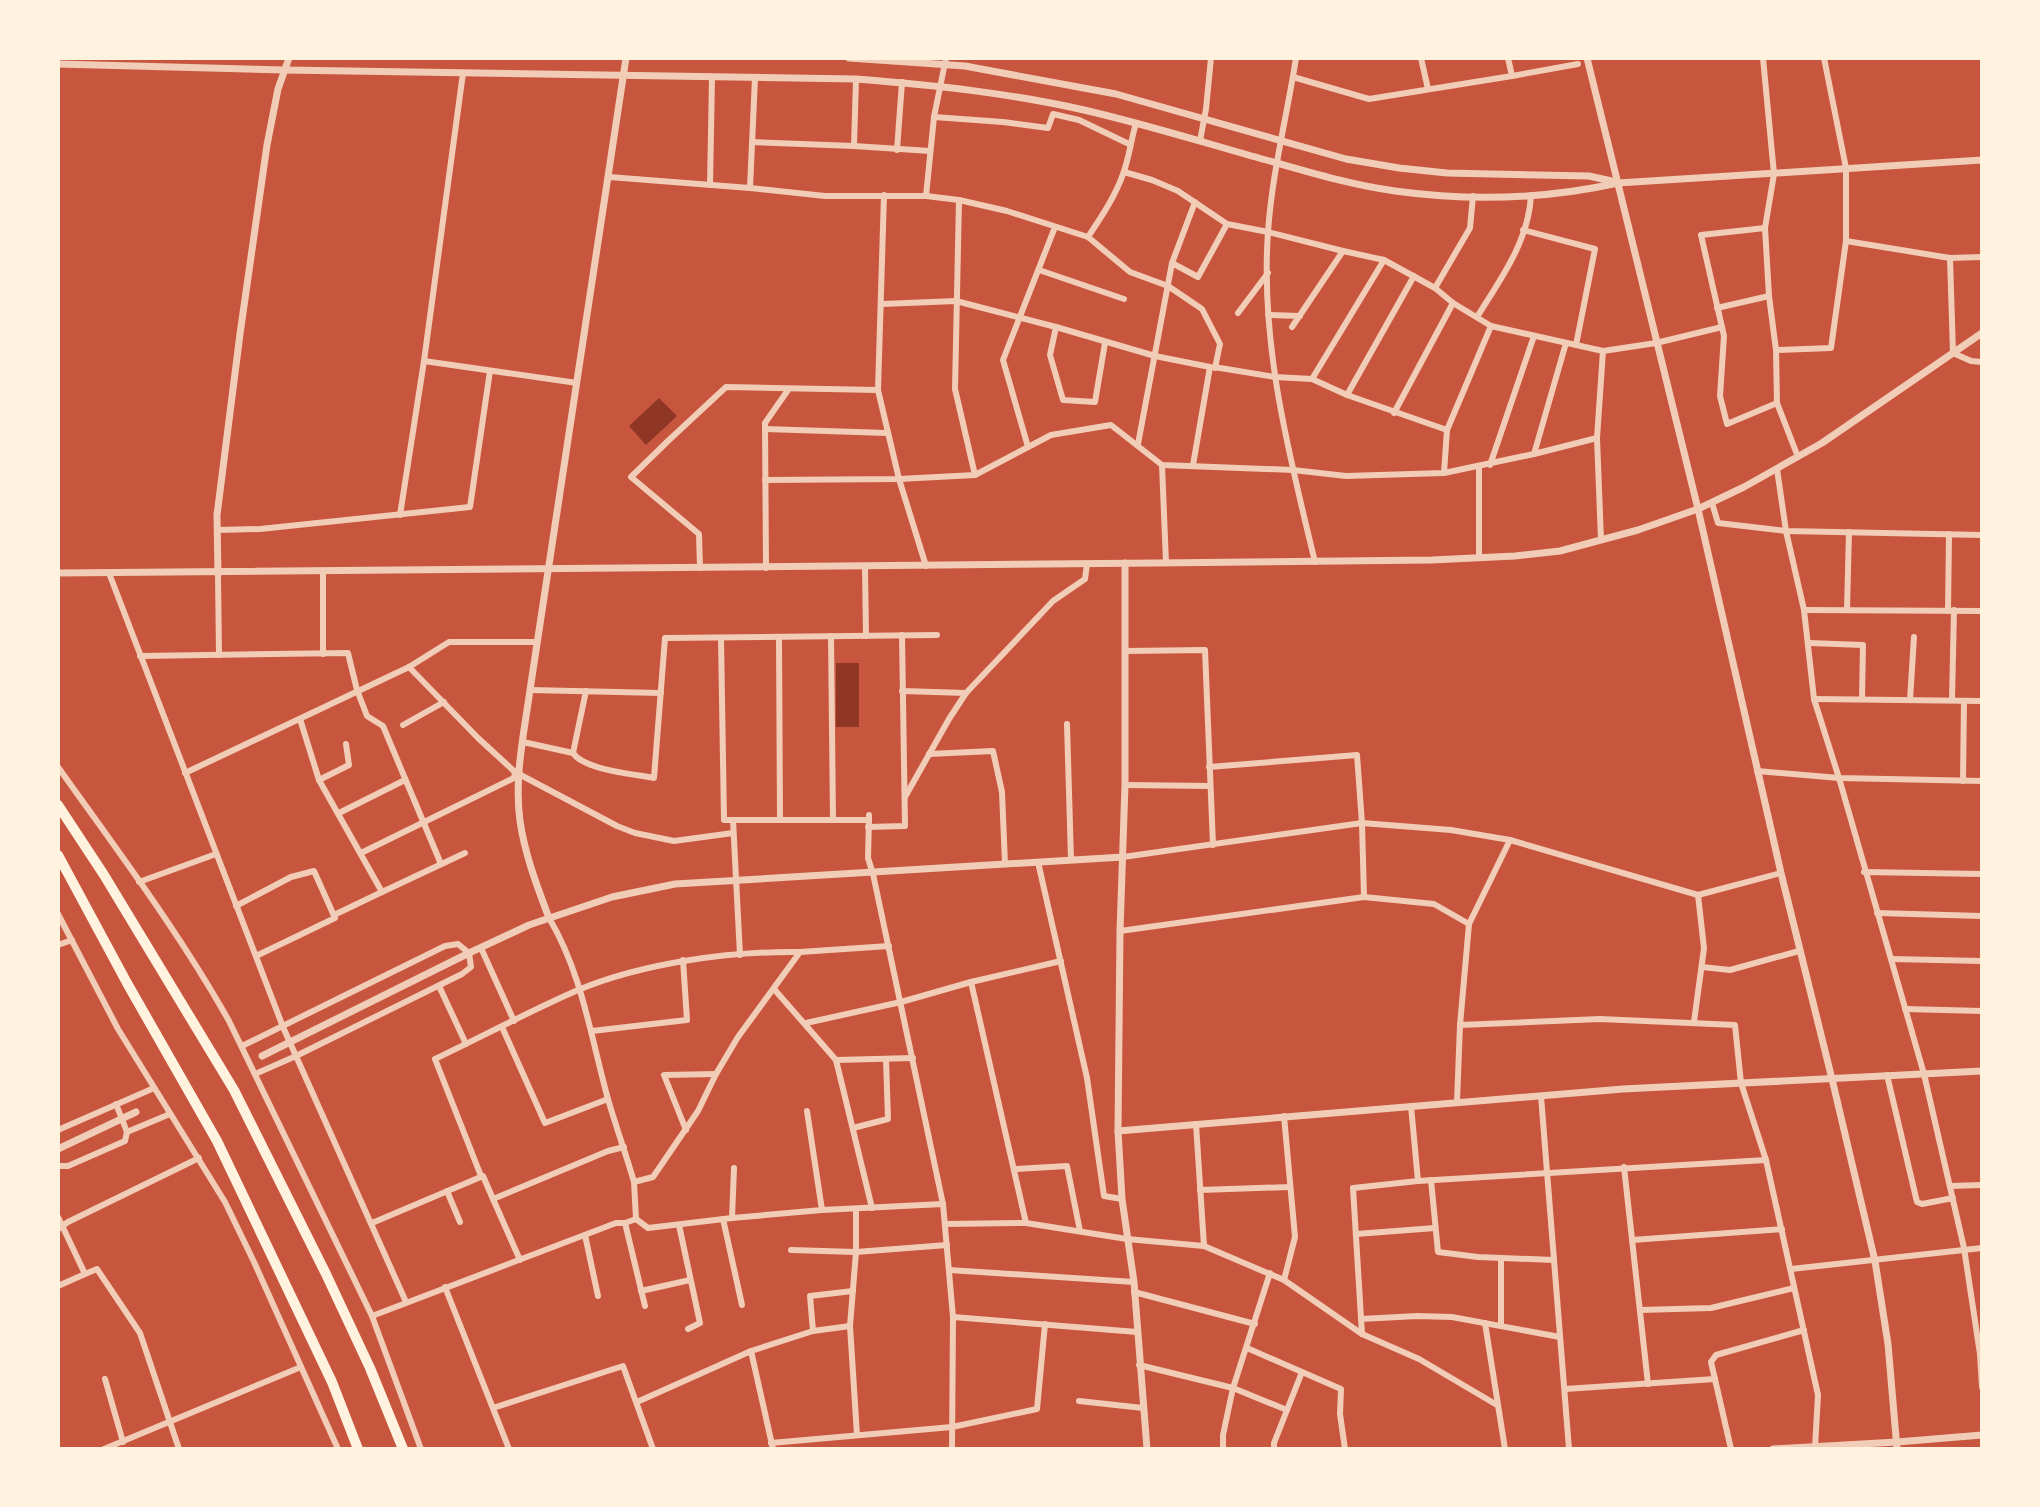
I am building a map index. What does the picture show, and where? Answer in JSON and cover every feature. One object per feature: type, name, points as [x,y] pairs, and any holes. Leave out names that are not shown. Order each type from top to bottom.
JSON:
[{"type":"highway","points":[[58,805],[234,1090],[326,1274],[370,1368],[403,1449]]},
{"type":"highway","points":[[58,855],[217,1141],[332,1382],[358,1449]]},
{"type":"street","points":[[219,655],[217,530],[233,392],[267,145],[289,58]]},
{"type":"street","points":[[626,58],[518,774],[520,819],[528,863],[558,933],[592,1031],[608,1099],[634,1182],[636,1219]]},
{"type":"street","points":[[849,58],[945,61],[1026,76],[1116,94],[1346,159],[1399,168],[1447,173],[1589,176],[1618,183]]},
{"type":"street","points":[[1200,141],[1211,58]]},
{"type":"street","points":[[1296,58],[1268,232],[1268,315],[1275,377],[1315,562]]},
{"type":"street","points":[[1421,58],[1428,89]]},
{"type":"street","points":[[1508,58],[1512,76]]},
{"type":"street","points":[[1587,58],[1698,509],[1799,951],[1875,1261],[1888,1344],[1897,1446]]},
{"type":"street","points":[[1763,58],[1774,174],[1765,228],[1776,350],[1777,403],[1798,457]]},
{"type":"street","points":[[1776,350],[1831,348],[1846,241],[1846,168],[1824,58]]},
{"type":"street","points":[[926,196],[938,86],[945,61]]},
{"type":"street","points":[[58,64],[902,82],[1028,99],[1136,123],[1332,179],[1436,195],[1531,195],[1587,190],[1618,183],[1982,160]]},
{"type":"street","points":[[1293,77],[1369,99],[1578,64]]},
{"type":"street","points":[[400,515],[463,73]]},
{"type":"street","points":[[710,185],[712,77]]},
{"type":"street","points":[[750,188],[755,78]]},
{"type":"street","points":[[854,146],[856,79]]},
{"type":"street","points":[[897,150],[902,82]]},
{"type":"street","points":[[934,117],[1048,128],[1053,114],[1079,120],[1129,144]]},
{"type":"street","points":[[1088,237],[1108,207],[1124,172],[1136,123]]},
{"type":"street","points":[[752,142],[930,151]]},
{"type":"street","points":[[1124,172],[1178,191],[1227,224],[1384,260],[1435,288],[1491,326],[1603,351],[1656,343],[1722,327]]},
{"type":"street","points":[[609,177],[825,196],[926,196],[959,200],[1007,211],[1088,237],[1130,272],[1168,286],[1202,309],[1220,344],[1193,465]]},
{"type":"street","points":[[884,195],[878,390],[899,479],[926,566]]},
{"type":"street","points":[[1477,317],[1514,258],[1531,209],[1531,195]]},
{"type":"street","points":[[1435,288],[1470,228],[1473,196]]},
{"type":"street","points":[[959,200],[955,389],[975,475]]},
{"type":"street","points":[[1138,444],[1172,263],[1195,202]]},
{"type":"street","points":[[1172,263],[1198,277],[1227,224]]},
{"type":"street","points":[[1028,447],[1003,360],[1055,227]]},
{"type":"street","points":[[1765,228],[1701,235],[1724,336],[1720,396],[1727,424],[1777,403]]},
{"type":"street","points":[[1523,230],[1595,249],[1576,345]]},
{"type":"street","points":[[1846,241],[1950,258],[1982,257]]},
{"type":"street","points":[[1292,327],[1343,251]]},
{"type":"street","points":[[1950,258],[1953,353]]},
{"type":"street","points":[[1312,379],[1384,260]]},
{"type":"street","points":[[1039,270],[1124,299]]},
{"type":"street","points":[[1238,313],[1268,273]]},
{"type":"street","points":[[1088,287],[1091,275]]},
{"type":"street","points":[[1347,395],[1414,276]]},
{"type":"street","points":[[1717,308],[1769,296]]},
{"type":"street","points":[[882,304],[956,301],[1155,356],[1275,377],[1312,379],[1394,413],[1447,430]]},
{"type":"street","points":[[1394,413],[1453,303]]},
{"type":"street","points":[[1268,315],[1300,316]]},
{"type":"street","points":[[1444,473],[1447,430],[1491,326]]},
{"type":"street","points":[[1056,327],[1050,355],[1063,400],[1095,402],[1105,343]]},
{"type":"street","points":[[58,573],[218,574],[1315,562],[1479,558],[1560,551],[1638,530],[1712,503],[1822,443],[1982,333]]},
{"type":"street","points":[[1489,465],[1534,336]]},
{"type":"street","points":[[1534,454],[1566,343]]},
{"type":"street","points":[[1601,540],[1597,438],[1603,351]]},
{"type":"street","points":[[1953,353],[1982,362]]},
{"type":"street","points":[[424,361],[577,383]]},
{"type":"street","points":[[217,530],[260,529],[470,507],[490,371]]},
{"type":"street","points":[[700,568],[699,534],[631,477],[726,387],[878,390]]},
{"type":"street","points":[[766,568],[765,423],[788,390]]},
{"type":"street","points":[[765,480],[975,475],[1051,435],[1111,425],[1162,465],[1293,470],[1346,476],[1444,473],[1597,438]]},
{"type":"street","points":[[765,429],[887,433]]},
{"type":"street","points":[[1162,465],[1166,563]]},
{"type":"street","points":[[1479,467],[1479,558]]},
{"type":"street","points":[[1777,469],[1786,531],[1804,610],[1814,699],[1924,1074],[1964,1248],[1981,1354],[1982,1387]]},
{"type":"street","points":[[1712,503],[1718,523],[1786,531],[1982,535]]},
{"type":"street","points":[[1847,610],[1849,532]]},
{"type":"street","points":[[1949,534],[1952,700]]},
{"type":"street","points":[[1125,563],[1125,785],[1118,1131],[1147,1449]]},
{"type":"street","points":[[905,797],[966,693],[1053,601],[1085,579],[1087,564]]},
{"type":"street","points":[[865,567],[866,636]]},
{"type":"street","points":[[323,572],[323,654]]},
{"type":"street","points":[[109,573],[283,1027],[406,1302]]},
{"type":"street","points":[[1804,610],[1982,611]]},
{"type":"street","points":[[721,638],[724,820],[869,821],[905,826],[902,635]]},
{"type":"street","points":[[523,742],[573,753],[578,760],[610,770],[654,778],[665,638],[937,635]]},
{"type":"street","points":[[831,636],[833,820]]},
{"type":"street","points":[[779,637],[780,820]]},
{"type":"street","points":[[1910,700],[1914,637]]},
{"type":"street","points":[[185,773],[409,667],[449,642],[537,642]]},
{"type":"street","points":[[1809,643],[1863,645],[1862,699]]},
{"type":"street","points":[[1126,651],[1205,650],[1213,845]]},
{"type":"street","points":[[140,656],[348,653],[367,716],[383,726],[441,864]]},
{"type":"street","points":[[409,667],[518,774],[617,826],[674,841],[733,833]]},
{"type":"street","points":[[530,690],[661,693]]},
{"type":"street","points":[[573,753],[586,691]]},
{"type":"street","points":[[902,691],[966,693]]},
{"type":"street","points":[[1814,699],[1982,701]]},
{"type":"street","points":[[1963,781],[1964,701]]},
{"type":"street","points":[[403,725],[444,702]]},
{"type":"street","points":[[300,719],[319,780],[382,892]]},
{"type":"street","points":[[1067,724],[1071,860]]},
{"type":"street","points":[[319,780],[349,765],[346,744]]},
{"type":"street","points":[[929,754],[993,751],[1002,792],[1005,864]]},
{"type":"street","points":[[1209,767],[1357,755],[1364,897]]},
{"type":"street","points":[[58,767],[204,978],[242,1046],[372,1316],[421,1449]]},
{"type":"street","points":[[1757,771],[1839,778],[1982,781]]},
{"type":"street","points":[[361,853],[518,774]]},
{"type":"street","points":[[339,813],[405,780]]},
{"type":"street","points":[[1125,785],[1210,786]]},
{"type":"street","points":[[733,820],[740,955]]},
{"type":"street","points":[[869,821],[868,858],[943,1204],[953,1317],[952,1449]]},
{"type":"street","points":[[262,1056],[469,953],[549,918],[612,897],[675,884],[1123,857],[1362,823],[1451,830],[1510,840],[1698,895],[1781,873]]},
{"type":"street","points":[[1457,1102],[1469,924],[1510,840]]},
{"type":"street","points":[[256,956],[465,853]]},
{"type":"street","points":[[139,882],[216,854]]},
{"type":"street","points":[[1038,862],[1087,1078],[1104,1196],[1122,1199]]},
{"type":"street","points":[[236,906],[291,877],[314,871],[334,915]]},
{"type":"street","points":[[1864,872],[1982,874]]},
{"type":"street","points":[[1694,1022],[1704,948],[1698,895]]},
{"type":"street","points":[[1120,931],[1364,897],[1434,904],[1469,924]]},
{"type":"street","points":[[1877,913],[1982,916]]},
{"type":"street","points":[[58,914],[118,1029],[225,1202],[338,1449]]},
{"type":"street","points":[[58,945],[72,940]]},
{"type":"street","points":[[242,1046],[445,946],[458,944],[469,953],[471,967],[462,974],[255,1074]]},
{"type":"street","points":[[520,1260],[481,1176],[435,1059],[579,990],[622,975],[683,960],[889,946]]},
{"type":"street","points":[[481,948],[514,1021]]},
{"type":"street","points":[[1702,967],[1730,970],[1799,951]]},
{"type":"street","points":[[634,1182],[653,1177],[698,1111],[738,1037],[800,952]]},
{"type":"street","points":[[1891,959],[1982,961]]},
{"type":"street","points":[[592,1031],[687,1020],[683,960]]},
{"type":"street","points":[[806,1023],[1061,961]]},
{"type":"street","points":[[971,982],[1026,1223]]},
{"type":"street","points":[[439,986],[466,1044]]},
{"type":"street","points":[[774,989],[836,1060],[872,1208]]},
{"type":"street","points":[[1905,1009],[1982,1011]]},
{"type":"street","points":[[1460,1025],[1600,1019],[1735,1025],[1741,1083],[1766,1160],[1818,1395],[1815,1448]]},
{"type":"street","points":[[502,1027],[545,1123],[608,1099]]},
{"type":"street","points":[[836,1060],[913,1058]]},
{"type":"street","points":[[853,1128],[888,1119],[886,1059]]},
{"type":"street","points":[[1118,1131],[1541,1096],[1982,1071]]},
{"type":"street","points":[[686,1130],[664,1075],[716,1074]]},
{"type":"street","points":[[1887,1075],[1917,1202],[1922,1204],[1953,1198]]},
{"type":"street","points":[[58,1119],[60,1129],[154,1088]]},
{"type":"street","points":[[1541,1096],[1569,1449]]},
{"type":"street","points":[[58,1166],[68,1166],[125,1141],[127,1132],[116,1104]]},
{"type":"street","points":[[1411,1106],[1418,1181]]},
{"type":"street","points":[[807,1111],[822,1210]]},
{"type":"street","points":[[58,1149],[136,1112]]},
{"type":"street","points":[[127,1132],[170,1114]]},
{"type":"street","points":[[1284,1116],[1295,1237],[1284,1280]]},
{"type":"street","points":[[1196,1124],[1204,1246]]},
{"type":"street","points":[[493,1199],[624,1147]]},
{"type":"street","points":[[60,1228],[199,1158]]},
{"type":"street","points":[[1362,1334],[1353,1188],[1431,1180],[1766,1160]]},
{"type":"street","points":[[1015,1169],[1067,1166],[1080,1231]]},
{"type":"street","points":[[1624,1167],[1648,1384]]},
{"type":"street","points":[[732,1218],[734,1168]]},
{"type":"street","points":[[372,1223],[481,1176]]},
{"type":"street","points":[[1431,1180],[1438,1252],[1554,1260]]},
{"type":"street","points":[[1950,1186],[1982,1185]]},
{"type":"street","points":[[1200,1190],[1290,1187]]},
{"type":"street","points":[[447,1191],[460,1222]]},
{"type":"street","points":[[636,1219],[648,1228],[822,1210],[943,1204]]},
{"type":"street","points":[[856,1209],[850,1326],[857,1435]]},
{"type":"street","points":[[58,1217],[60,1228],[85,1274]]},
{"type":"street","points":[[372,1316],[616,1223],[636,1219]]},
{"type":"street","points":[[723,1219],[742,1305]]},
{"type":"street","points":[[625,1223],[645,1306]]},
{"type":"street","points":[[945,1224],[1026,1223],[1127,1239],[1204,1246],[1284,1280],[1362,1334],[1419,1359],[1497,1405]]},
{"type":"street","points":[[679,1225],[700,1323],[688,1329]]},
{"type":"street","points":[[1356,1234],[1435,1228]]},
{"type":"street","points":[[1632,1240],[1782,1229]]},
{"type":"street","points":[[585,1235],[598,1296]]},
{"type":"street","points":[[791,1250],[856,1252],[947,1245]]},
{"type":"street","points":[[1791,1269],[1982,1248]]},
{"type":"street","points":[[1501,1258],[1501,1326]]},
{"type":"street","points":[[58,1286],[97,1269],[140,1333],[179,1449]]},
{"type":"street","points":[[949,1270],[1134,1282]]},
{"type":"street","points":[[1223,1449],[1233,1388],[1270,1273]]},
{"type":"street","points":[[641,1291],[690,1280]]},
{"type":"street","points":[[445,1287],[509,1449]]},
{"type":"street","points":[[1640,1310],[1711,1308],[1794,1288]]},
{"type":"street","points":[[813,1331],[810,1296],[853,1291]]},
{"type":"street","points":[[1134,1292],[1255,1324]]},
{"type":"street","points":[[953,1317],[1137,1332]]},
{"type":"street","points":[[1361,1319],[1452,1317],[1560,1337]]},
{"type":"street","points":[[1485,1323],[1505,1449]]},
{"type":"street","points":[[751,1351],[772,1446],[952,1427],[1037,1409],[1045,1324]]},
{"type":"street","points":[[637,1402],[751,1351],[813,1331],[850,1326]]},
{"type":"street","points":[[1731,1449],[1711,1362],[1716,1355],[1804,1330]]},
{"type":"street","points":[[1247,1348],[1341,1389],[1340,1414],[1345,1449]]},
{"type":"street","points":[[1139,1365],[1233,1388],[1287,1410]]},
{"type":"street","points":[[493,1408],[623,1366],[653,1449]]},
{"type":"street","points":[[104,1449],[301,1367]]},
{"type":"street","points":[[1274,1449],[1302,1372]]},
{"type":"street","points":[[105,1379],[123,1442]]},
{"type":"street","points":[[1565,1389],[1715,1379]]},
{"type":"street","points":[[1079,1401],[1143,1408]]},
{"type":"street","points":[[1773,1449],[1897,1446],[1982,1435]]},
{"type":"shaded area","points":[[659,398],[677,416],[646,445],[629,426]]},
{"type":"shaded area","points":[[836,663],[859,663],[859,727],[836,727]]}]
